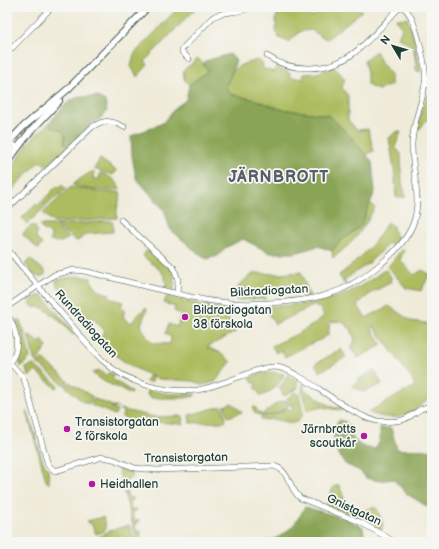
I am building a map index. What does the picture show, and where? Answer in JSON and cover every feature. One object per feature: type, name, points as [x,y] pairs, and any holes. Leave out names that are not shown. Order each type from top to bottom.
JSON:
[{"type":"street","points":[[7,53],[52,7]]},
{"type":"street","points":[[17,147],[8,142],[23,127],[68,89],[148,7]]},
{"type":"street","points":[[189,59],[182,52],[182,49],[213,17],[218,14],[245,10],[250,7]]},
{"type":"street","points":[[266,56],[281,65],[302,68],[318,68],[341,61],[364,44],[400,7]]},
{"type":"street","name":"Bildradiogatan","points":[[7,307],[54,274],[63,272],[79,271],[177,294],[230,303],[287,302],[313,299],[331,294],[358,282],[382,263],[401,244],[410,230],[414,220],[417,198],[412,143],[415,122],[425,84],[426,72],[412,21],[404,7]]},
{"type":"street","points":[[425,84],[432,85]]},
{"type":"street","points":[[7,162],[17,147],[61,99],[68,89]]},
{"type":"street","points":[[7,209],[92,127],[105,121],[113,122],[124,127]]},
{"type":"street","points":[[121,220],[174,268],[178,280],[177,294]]},
{"type":"street","name":"Rundradiogatan","points":[[7,249],[104,361],[118,372],[141,384],[163,389],[188,391],[198,390],[258,370],[276,367],[294,373],[353,411],[376,421],[395,422],[415,414],[424,407],[428,406],[432,408]]},
{"type":"street","points":[[7,314],[15,328],[17,343],[15,355],[8,364]]},
{"type":"street","name":"Transistorgatan","points":[[8,364],[22,376],[48,465],[56,471],[102,457],[113,458],[135,468],[156,470],[274,466],[283,471],[294,491],[304,499]]},
{"type":"street","name":"Gnistgatan","points":[[304,499],[360,522],[395,542]]},
{"type":"green space","points":[[179,7],[197,7],[145,61],[148,65],[137,77],[131,66],[134,54]]},
{"type":"green space","points":[[282,7],[290,7],[291,9],[302,8],[311,17],[314,16],[322,7],[358,7],[362,11],[327,39],[321,37],[312,30],[301,31],[289,42],[279,38],[276,31],[276,17]]},
{"type":"green space","points":[[407,18],[412,31],[421,72],[417,71],[415,67],[416,63],[413,47],[398,37],[402,28],[396,19]]},
{"type":"green space","points":[[376,51],[381,62],[391,75],[391,85],[378,90],[367,85],[367,74],[364,60]]},
{"type":"green space","points":[[230,54],[236,60],[226,86],[230,94],[256,100],[280,109],[328,115],[349,135],[372,161],[375,191],[361,226],[341,241],[332,251],[318,246],[295,253],[270,253],[243,239],[225,248],[218,256],[207,259],[201,256],[170,229],[164,210],[136,178],[132,156],[131,136],[163,123],[176,107],[186,100],[189,85],[208,71],[203,64],[205,61]]},
{"type":"green space","points":[[198,58],[208,70],[189,85],[184,79],[183,71]]},
{"type":"green space","points":[[258,60],[263,63],[262,68],[275,72],[276,67],[290,73],[289,77],[303,79],[304,74],[317,73],[334,67],[345,79],[342,88],[348,96],[348,120],[357,130],[368,129],[374,151],[366,155],[349,135],[328,115],[280,109],[256,100],[230,94],[226,86],[233,70],[243,64]]},
{"type":"green space","points":[[432,92],[432,115],[430,119],[425,121],[420,129],[418,128],[422,108],[429,94]]},
{"type":"green space","points":[[96,96],[105,101],[107,111],[101,118],[90,125],[68,146],[64,143],[65,135],[61,130],[51,127],[51,121],[73,99]]},
{"type":"green space","points":[[51,121],[51,127],[61,130],[65,135],[64,143],[68,146],[47,166],[40,161],[7,195],[7,175],[28,143]]},
{"type":"green space","points":[[396,132],[401,132],[395,147],[401,154],[402,183],[406,197],[398,198],[396,197],[395,176],[389,138]]},
{"type":"green space","points":[[100,159],[117,171],[113,175],[94,169]]},
{"type":"green space","points":[[91,172],[94,172],[93,179],[99,179],[100,173],[114,180],[120,189],[96,190],[73,185]]},
{"type":"green space","points":[[62,185],[66,189],[47,205],[42,201],[57,186],[59,188]]},
{"type":"green space","points":[[71,187],[101,192],[120,192],[117,218],[54,223],[43,213]]},
{"type":"green space","points":[[41,202],[46,206],[27,224],[22,218],[36,204],[38,206]]},
{"type":"green space","points":[[370,203],[375,207],[362,229],[353,241],[333,258],[332,251],[341,241],[361,226]]},
{"type":"green space","points":[[111,221],[113,223],[113,232],[86,234],[78,241],[56,225]]},
{"type":"green space","points":[[387,222],[393,226],[395,236],[399,238],[393,246],[389,243],[369,263],[344,280],[346,284],[344,284],[339,275],[366,252],[378,238]]},
{"type":"green space","points":[[40,225],[54,225],[69,238],[61,242],[50,241],[51,234],[42,229]]},
{"type":"green space","points":[[31,226],[35,226],[37,232],[36,238],[42,244],[38,249],[23,235],[23,233]]},
{"type":"green space","points":[[402,249],[404,251],[400,260],[414,275],[422,270],[430,274],[421,291],[406,288],[388,267]]},
{"type":"green space","points":[[146,251],[151,251],[169,266],[174,274],[174,290],[166,287],[165,277],[160,270],[143,256]]},
{"type":"green space","points":[[30,259],[45,271],[45,275],[39,277],[33,274],[25,264]]},
{"type":"green space","points":[[386,270],[391,277],[390,283],[371,293],[357,305],[366,318],[389,306],[411,321],[432,324],[432,396],[410,413],[395,417],[378,416],[368,412],[415,386],[410,376],[373,326],[371,328],[382,345],[358,358],[351,349],[355,340],[351,329],[341,321],[330,322],[328,335],[285,357],[281,350],[276,353],[272,346],[306,329],[324,316],[320,308],[313,306],[275,324],[264,307],[308,303],[339,296],[366,283]]},
{"type":"green space","points":[[301,272],[310,296],[303,297],[302,289],[265,292],[266,299],[236,300],[235,293],[240,284],[255,273],[281,274]]},
{"type":"green space","points":[[77,276],[91,278],[91,281],[99,291],[110,294],[109,298],[123,302],[121,307],[125,309],[123,317],[131,323],[145,308],[147,309],[141,325],[147,337],[153,343],[170,344],[171,337],[165,333],[169,324],[177,327],[181,314],[174,311],[175,307],[164,303],[167,296],[222,309],[236,332],[207,347],[219,352],[231,362],[215,382],[202,385],[193,381],[159,379],[154,377],[152,382],[146,382],[148,376],[153,377],[119,358],[99,338],[105,331],[94,319],[87,324],[70,300],[56,284],[56,280]]},
{"type":"green space","points":[[37,296],[43,296],[75,334],[73,335],[58,319],[43,308],[33,307],[29,302]]},
{"type":"green space","points":[[19,319],[24,331],[30,358],[21,367],[22,340],[20,330],[15,321]]},
{"type":"green space","points":[[28,335],[40,343],[42,340],[47,347],[36,362],[34,359]]},
{"type":"green space","points":[[341,349],[346,357],[320,372],[315,364]]},
{"type":"green space","points":[[42,358],[68,381],[64,385],[37,363]]},
{"type":"green space","points":[[34,365],[58,386],[56,388],[35,371],[28,376],[26,368]]},
{"type":"green space","points":[[99,370],[106,376],[109,372],[114,375],[112,379],[131,391],[132,394],[105,382],[92,373]]},
{"type":"green space","points":[[374,370],[382,384],[363,392],[352,386],[360,378]]},
{"type":"green space","points":[[272,372],[284,374],[281,381],[275,387],[268,393],[261,396],[255,387],[257,385],[253,383],[250,377]]},
{"type":"green space","points":[[287,375],[297,380],[298,388],[284,396],[279,387],[284,382]]},
{"type":"green space","points":[[69,382],[93,397],[89,404],[83,402],[65,386]]},
{"type":"green space","points":[[303,384],[305,384],[303,389],[334,408],[337,408],[340,405],[346,410],[321,407],[307,411],[302,392]]},
{"type":"green space","points":[[148,390],[168,394],[195,394],[195,396],[185,398],[151,398],[147,395]]},
{"type":"green space","points":[[296,392],[299,394],[303,413],[298,421],[290,423],[276,420],[261,420],[261,417],[279,413],[288,408],[291,411],[293,409],[287,398]]},
{"type":"green space","points":[[95,399],[118,408],[112,407],[112,409],[117,411],[115,415],[91,405]]},
{"type":"green space","points":[[286,400],[289,405],[280,412],[272,415],[261,415],[280,401],[281,403]]},
{"type":"green space","points":[[232,403],[242,412],[228,417],[224,406]]},
{"type":"green space","points":[[222,406],[226,418],[225,422],[190,423],[189,415]]},
{"type":"green space","points":[[253,407],[255,407],[261,415],[255,413]]},
{"type":"green space","points":[[119,409],[155,417],[154,423],[136,422],[122,417],[123,411]]},
{"type":"green space","points":[[27,410],[43,461],[48,469],[49,484],[46,481]]},
{"type":"green space","points":[[182,416],[183,424],[156,422],[157,417]]},
{"type":"green space","points":[[339,420],[347,423],[352,437],[364,447],[375,449],[380,441],[380,428],[391,428],[397,449],[432,451],[432,508],[407,494],[393,479],[378,481],[366,478],[360,471],[345,464],[335,448],[334,429]]},
{"type":"green space","points":[[119,468],[132,473],[132,478],[127,478],[127,486],[132,487],[132,489],[126,490],[128,498],[133,498],[133,500],[129,502],[131,510],[136,509],[136,511],[132,512],[134,521],[139,520],[139,522],[135,523],[136,531],[141,531],[141,542],[137,542],[118,469]]},
{"type":"green space","points":[[339,485],[349,512],[347,513],[326,505],[333,488]]},
{"type":"green space","points":[[305,507],[343,518],[363,527],[364,535],[375,542],[262,542],[277,538],[293,526]]},
{"type":"green space","points":[[373,507],[377,509],[383,524],[382,530],[355,515]]},
{"type":"green space","points":[[103,517],[106,529],[103,532],[96,534],[92,525],[87,521]]},
{"type":"green space","points":[[129,525],[135,542],[99,542],[97,538],[109,531]]},
{"type":"place","name":"Bildradiogatan 38 förskola","points":[[185,317]]},
{"type":"place","name":"Transistorgatan 2 förskola","points":[[67,429]]},
{"type":"place","name":"Järnbrotts scoutkår","points":[[364,436]]},
{"type":"place","name":"Heidhallen","points":[[92,484]]},
{"type":"district","name":"JÄRNBROTT","points":[[279,177]]}]
